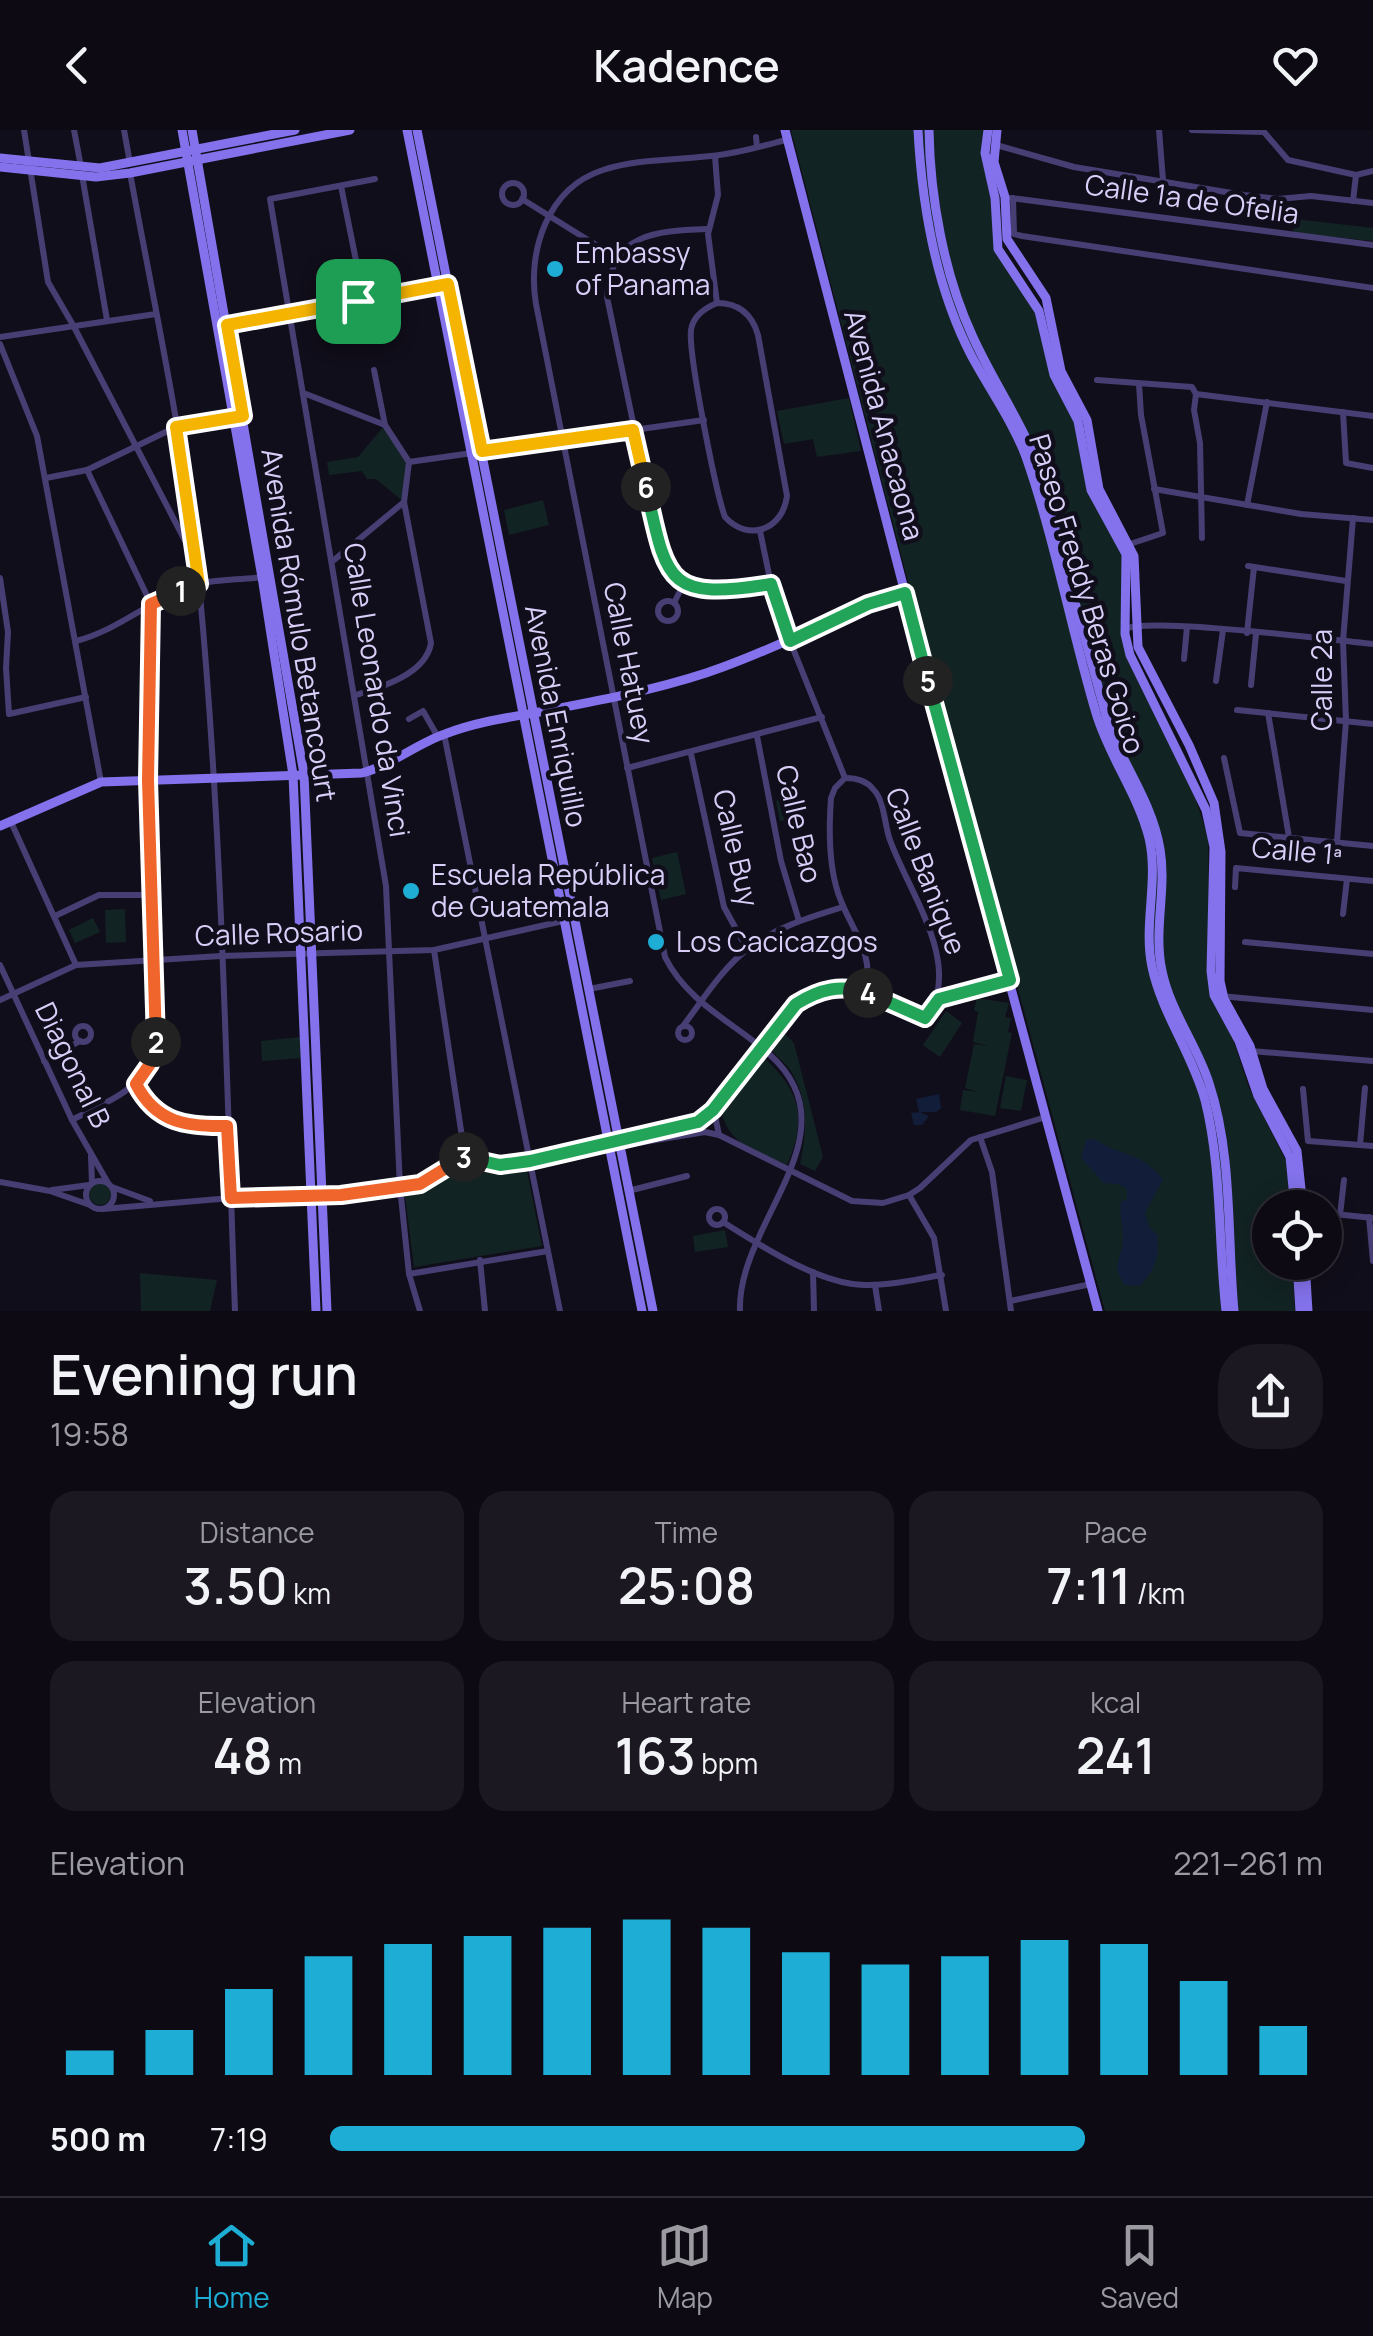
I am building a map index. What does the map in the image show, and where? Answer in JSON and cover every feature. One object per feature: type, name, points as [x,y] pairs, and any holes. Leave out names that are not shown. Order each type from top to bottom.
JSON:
[{"type":"street","points":[[24,130],[48,282],[196,563]]},
{"type":"street","points":[[74,130],[107,320]]},
{"type":"street","points":[[124,130],[199,584],[214,778],[236,1311]]},
{"type":"street","name":"Avenida Rómulo Betancourt","points":[[182,130],[227,325],[262,577],[282,666]]},
{"type":"street","name":"Avenida Rómulo Betancourt","points":[[192,130],[191,156],[216,327],[237,416],[299,775],[317,1196],[327,1311]]},
{"type":"street","points":[[0,158],[81,172],[130,169],[295,130]]},
{"type":"street","points":[[264,137],[350,130]]},
{"type":"street","name":"Avenida Enriquillo","points":[[407,130],[535,712],[563,921],[653,1311]]},
{"type":"street","name":"Avenida Enriquillo","points":[[417,130],[442,285]]},
{"type":"street","name":"Paseo Freddy Beras Goico","points":[[918,130],[923,187],[948,300],[972,357],[1026,457],[1096,716],[1149,838],[1150,956],[1157,989],[1206,1103],[1214,1153],[1226,1311]]},
{"type":"street","name":"Paseo Freddy Beras Goico","points":[[929,130],[934,183],[953,286],[974,341],[1036,460],[1110,730],[1148,805],[1160,849],[1160,965],[1170,998],[1209,1083],[1218,1116],[1234,1311]]},
{"type":"street","points":[[988,130],[985,153],[994,193],[998,249],[1039,311],[1054,375],[1078,420],[1091,490],[1126,554],[1130,627],[1138,675],[1209,821],[1214,847],[1211,971],[1258,1096],[1290,1156],[1293,1190]]},
{"type":"street","points":[[997,130],[994,162],[1009,197],[1014,234],[1373,288]]},
{"type":"street","points":[[1159,130],[1163,180]]},
{"type":"street","points":[[1192,130],[1264,132],[1288,160],[1356,175],[1373,171]]},
{"type":"street","name":"Calle Hatuey","points":[[740,1311],[743,1272],[790,1170],[801,1135],[800,1104],[786,1073],[760,1048],[700,1004],[679,982],[665,956],[532,274],[534,252],[550,217],[576,186],[600,171],[757,148],[786,135]]},
{"type":"street","name":"Avenida Anacaona","points":[[786,135],[1098,1311]]},
{"type":"street","points":[[756,137],[757,148]]},
{"type":"street","points":[[994,144],[1074,167],[1273,199],[1311,196],[1373,203]]},
{"type":"street","points":[[715,156],[718,195],[709,230],[716,303]]},
{"type":"street","points":[[0,168],[31,166]]},
{"type":"street","points":[[1353,201],[1356,175]]},
{"type":"street","points":[[364,300],[341,186],[375,179]]},
{"type":"street","name":"Calle Leonardo da Vinci","points":[[341,186],[270,199],[386,886],[400,1187],[410,1274],[420,1311]]},
{"type":"street","points":[[1009,197],[1007,239],[1046,298],[1061,372],[1087,420],[1099,489],[1134,556],[1130,627]]},
{"type":"street","name":"Calle 1a de Ofelia","points":[[1009,197],[1373,245]]},
{"type":"street","points":[[522,199],[617,258]]},
{"type":"street","points":[[709,230],[658,232],[639,239],[617,258],[610,274],[608,297],[661,556],[672,573],[701,591],[723,592],[771,584]]},
{"type":"street","points":[[216,327],[442,285]]},
{"type":"street","points":[[716,303],[743,310],[751,317],[758,335],[787,496],[782,515],[764,530],[742,528],[725,516],[704,420],[691,331],[700,312],[716,303]]},
{"type":"street","points":[[101,782],[37,436],[0,340],[156,314]]},
{"type":"street","points":[[356,695],[396,681],[431,650],[404,502],[409,462],[385,425],[374,370]]},
{"type":"street","points":[[1097,380],[1192,387],[1200,444],[1202,538]]},
{"type":"street","points":[[1130,544],[1163,533],[1139,384]]},
{"type":"street","points":[[304,393],[385,425]]},
{"type":"street","points":[[1196,394],[1373,416]]},
{"type":"street","points":[[1247,505],[1267,402]]},
{"type":"street","points":[[1343,412],[1346,462],[1373,468]]},
{"type":"street","points":[[46,478],[87,470],[176,427],[237,416]]},
{"type":"street","points":[[409,462],[704,420]]},
{"type":"street","name":"Avenida Enriquillo","points":[[476,452],[522,715],[588,990],[642,1311]]},
{"type":"street","points":[[72,1120],[136,1084],[150,1064],[156,1039],[148,780],[151,604],[87,470]]},
{"type":"street","points":[[1154,489],[1373,520]]},
{"type":"street","points":[[333,561],[404,502]]},
{"type":"street","name":"Calle 2a","points":[[1337,842],[1346,721],[1346,580],[1353,518]]},
{"type":"street","points":[[764,530],[771,584],[845,778],[834,788],[830,807],[834,875],[843,907],[868,956],[870,974],[866,991]]},
{"type":"street","points":[[1251,685],[1251,567],[1346,580]]},
{"type":"street","points":[[76,640],[103,634],[151,604],[199,584],[262,577]]},
{"type":"street","points":[[0,578],[8,632],[9,714],[86,697]]},
{"type":"street","points":[[674,603],[684,582]]},
{"type":"street","points":[[0,826],[101,782],[369,772],[441,735],[707,673],[790,641],[868,604],[905,593]]},
{"type":"street","points":[[1130,627],[1186,627],[1373,644]]},
{"type":"street","points":[[1184,659],[1186,627]]},
{"type":"street","points":[[1216,681],[1222,630]]},
{"type":"street","points":[[1237,710],[1373,724]]},
{"type":"street","points":[[409,719],[423,712],[441,735],[560,1311]]},
{"type":"street","points":[[1268,714],[1289,837]]},
{"type":"street","points":[[627,768],[822,717]]},
{"type":"street","name":"Calle Bao","points":[[757,736],[781,862],[798,921]]},
{"type":"street","name":"Calle Buy","points":[[692,754],[724,907],[746,949]]},
{"type":"street","points":[[1224,758],[1240,833],[1373,846]]},
{"type":"street","name":"Calle Banique","points":[[845,778],[867,783],[879,797],[889,840],[914,892],[940,962],[939,999]]},
{"type":"street","points":[[11,822],[76,965]]},
{"type":"street","name":"Calle 1ª","points":[[1235,887],[1236,868],[1373,881]]},
{"type":"street","points":[[1343,914],[1347,878]]},
{"type":"street","points":[[55,916],[99,895],[153,895]]},
{"type":"street","points":[[683,1026],[746,949],[798,921],[843,907]]},
{"type":"street","name":"Calle Rosario","points":[[0,1000],[76,965],[434,950],[563,921]]},
{"type":"street","points":[[1245,942],[1373,954]]},
{"type":"street","points":[[434,950],[465,1157]]},
{"type":"street","name":"Diagonal B","points":[[0,966],[72,1120],[110,1185]]},
{"type":"street","points":[[0,1182],[50,1191],[103,1209],[400,1187],[430,1179],[465,1157],[500,1165],[598,1148],[698,1122],[713,1110],[796,1004],[813,993],[830,988],[866,991],[920,1019],[929,1016],[939,999],[1010,980]]},
{"type":"street","points":[[588,990],[630,981]]},
{"type":"street","points":[[1219,996],[1373,1010]]},
{"type":"street","points":[[1219,996],[1251,1051],[1263,1089],[1297,1151],[1301,1190]]},
{"type":"street","points":[[44,1061],[80,1041]]},
{"type":"street","points":[[1251,1051],[1373,1061]]},
{"type":"street","points":[[136,1084],[167,1128],[227,1126]]},
{"type":"street","points":[[1360,1145],[1365,1088]]},
{"type":"street","points":[[1304,1089],[1308,1141],[1373,1146]]},
{"type":"street","points":[[713,1110],[719,1136]]},
{"type":"street","points":[[614,1144],[705,1132],[864,1204],[883,1204],[910,1195],[964,1145],[980,1136],[1046,1117]]},
{"type":"street","points":[[980,1136],[992,1172],[1011,1311]]},
{"type":"street","points":[[90,1150],[91,1184],[86,1196],[90,1205]]},
{"type":"street","points":[[628,1191],[688,1176]]},
{"type":"street","points":[[1342,1197],[1344,1180]]},
{"type":"street","points":[[50,1191],[110,1185],[156,1204]]},
{"type":"street","points":[[103,1209],[113,1200],[110,1185]]},
{"type":"street","points":[[910,1195],[927,1222],[942,1275],[946,1311]]},
{"type":"street","name":"Avenida Rómulo Betancourt","points":[[316,1311],[317,1196]]},
{"type":"street","points":[[1342,1214],[1371,1218],[1373,1261]]},
{"type":"street","points":[[723,1222],[813,1272],[843,1282],[875,1285],[942,1275]]},
{"type":"street","points":[[410,1274],[548,1252]]},
{"type":"street","points":[[480,1260],[485,1311]]},
{"type":"street","points":[[813,1272],[814,1311]]},
{"type":"street","points":[[1298,1280],[1300,1311]]},
{"type":"street","points":[[1307,1280],[1308,1311]]},
{"type":"street","points":[[1010,1301],[1090,1284]]},
{"type":"street","points":[[875,1285],[879,1311]]},
{"type":"shaded area","points":[[791,130],[988,130],[995,250],[1038,316],[1076,424],[1088,491],[1123,555],[1128,658],[1194,794],[1208,837],[1210,997],[1231,1033],[1249,1088],[1286,1161],[1289,1190],[1252,1190],[1252,1280],[1294,1280],[1295,1311],[1105,1311]]},
{"type":"shaded area","points":[[1295,219],[1373,228],[1373,241],[1293,233]]},
{"type":"shaded area","points":[[849,398],[861,451],[817,457],[813,439],[784,444],[777,411]]},
{"type":"shaded area","points":[[385,425],[409,462],[404,502],[376,479],[367,479],[362,471],[329,475],[327,462],[358,457]]},
{"type":"shaded area","points":[[543,500],[549,525],[509,535],[504,510]]},
{"type":"shaded area","points":[[796,794],[801,820],[780,821],[776,801]]},
{"type":"shaded area","points":[[677,852],[686,894],[661,900],[652,858]]},
{"type":"shaded area","points":[[125,909],[126,942],[106,943],[105,910]]},
{"type":"shaded area","points":[[93,918],[100,932],[75,943],[69,930]]},
{"type":"shaded area","points":[[977,998],[1009,1003],[1005,1017],[1011,1018],[1008,1032],[1012,1033],[995,1116],[960,1110],[963,1090],[978,1092],[965,1088],[974,1044],[989,1046],[973,1042]]},
{"type":"shaded area","points":[[946,1011],[962,1023],[940,1057],[923,1045]]},
{"type":"shaded area","points":[[784,1033],[794,1043],[823,1157],[815,1171],[800,1164],[805,1117],[797,1082],[770,1048],[776,1036]]},
{"type":"shaded area","points":[[300,1037],[301,1058],[262,1061],[261,1041]]},
{"type":"shaded area","points":[[762,1056],[785,1081],[797,1105],[797,1132],[787,1165],[737,1140],[721,1110]]},
{"type":"shaded area","points":[[1006,1076],[1027,1080],[1021,1111],[1000,1108]]},
{"type":"shaded area","points":[[466,1160],[503,1169],[526,1166],[542,1246],[414,1267],[404,1188],[433,1184]]},
{"type":"shaded area","points":[[100,1183],[108,1186],[108,1202],[100,1205],[92,1202],[89,1194],[92,1186]]},
{"type":"shaded area","points":[[725,1230],[728,1247],[695,1252],[693,1236]]},
{"type":"shaded area","points":[[140,1273],[217,1280],[210,1311],[141,1311]]},
{"type":"water","points":[[939,1094],[941,1108],[920,1112],[929,1116],[922,1125],[914,1125],[911,1113],[919,1112],[916,1099]]},
{"type":"water","points":[[1095,1139],[1137,1158],[1163,1179],[1145,1213],[1149,1227],[1157,1235],[1157,1257],[1139,1286],[1125,1285],[1118,1271],[1123,1244],[1120,1211],[1121,1202],[1127,1199],[1127,1189],[1104,1183],[1081,1158],[1086,1140]]},
{"type":"place","name":"Embassy of Panama","points":[[555,269]]},
{"type":"place","name":"Escuela República de Guatemala","points":[[411,891]]},
{"type":"place","name":"Los Cacicazgos","points":[[656,942]]},
{"type":"route","points":[[448,284],[482,451],[633,430],[661,556],[672,573],[701,591],[723,592],[771,584],[790,641],[868,604],[905,593],[1010,980],[939,999],[929,1016],[920,1019],[866,991],[830,988],[813,993],[796,1004],[776,1027],[707,1116],[674,1130],[508,1164],[462,1158],[420,1184],[341,1195],[231,1198],[227,1126],[190,1127],[171,1120],[146,1102],[136,1084],[150,1064],[156,1039],[148,780],[151,604],[199,584],[176,427],[243,416],[227,325],[358,301],[448,284]]}]
